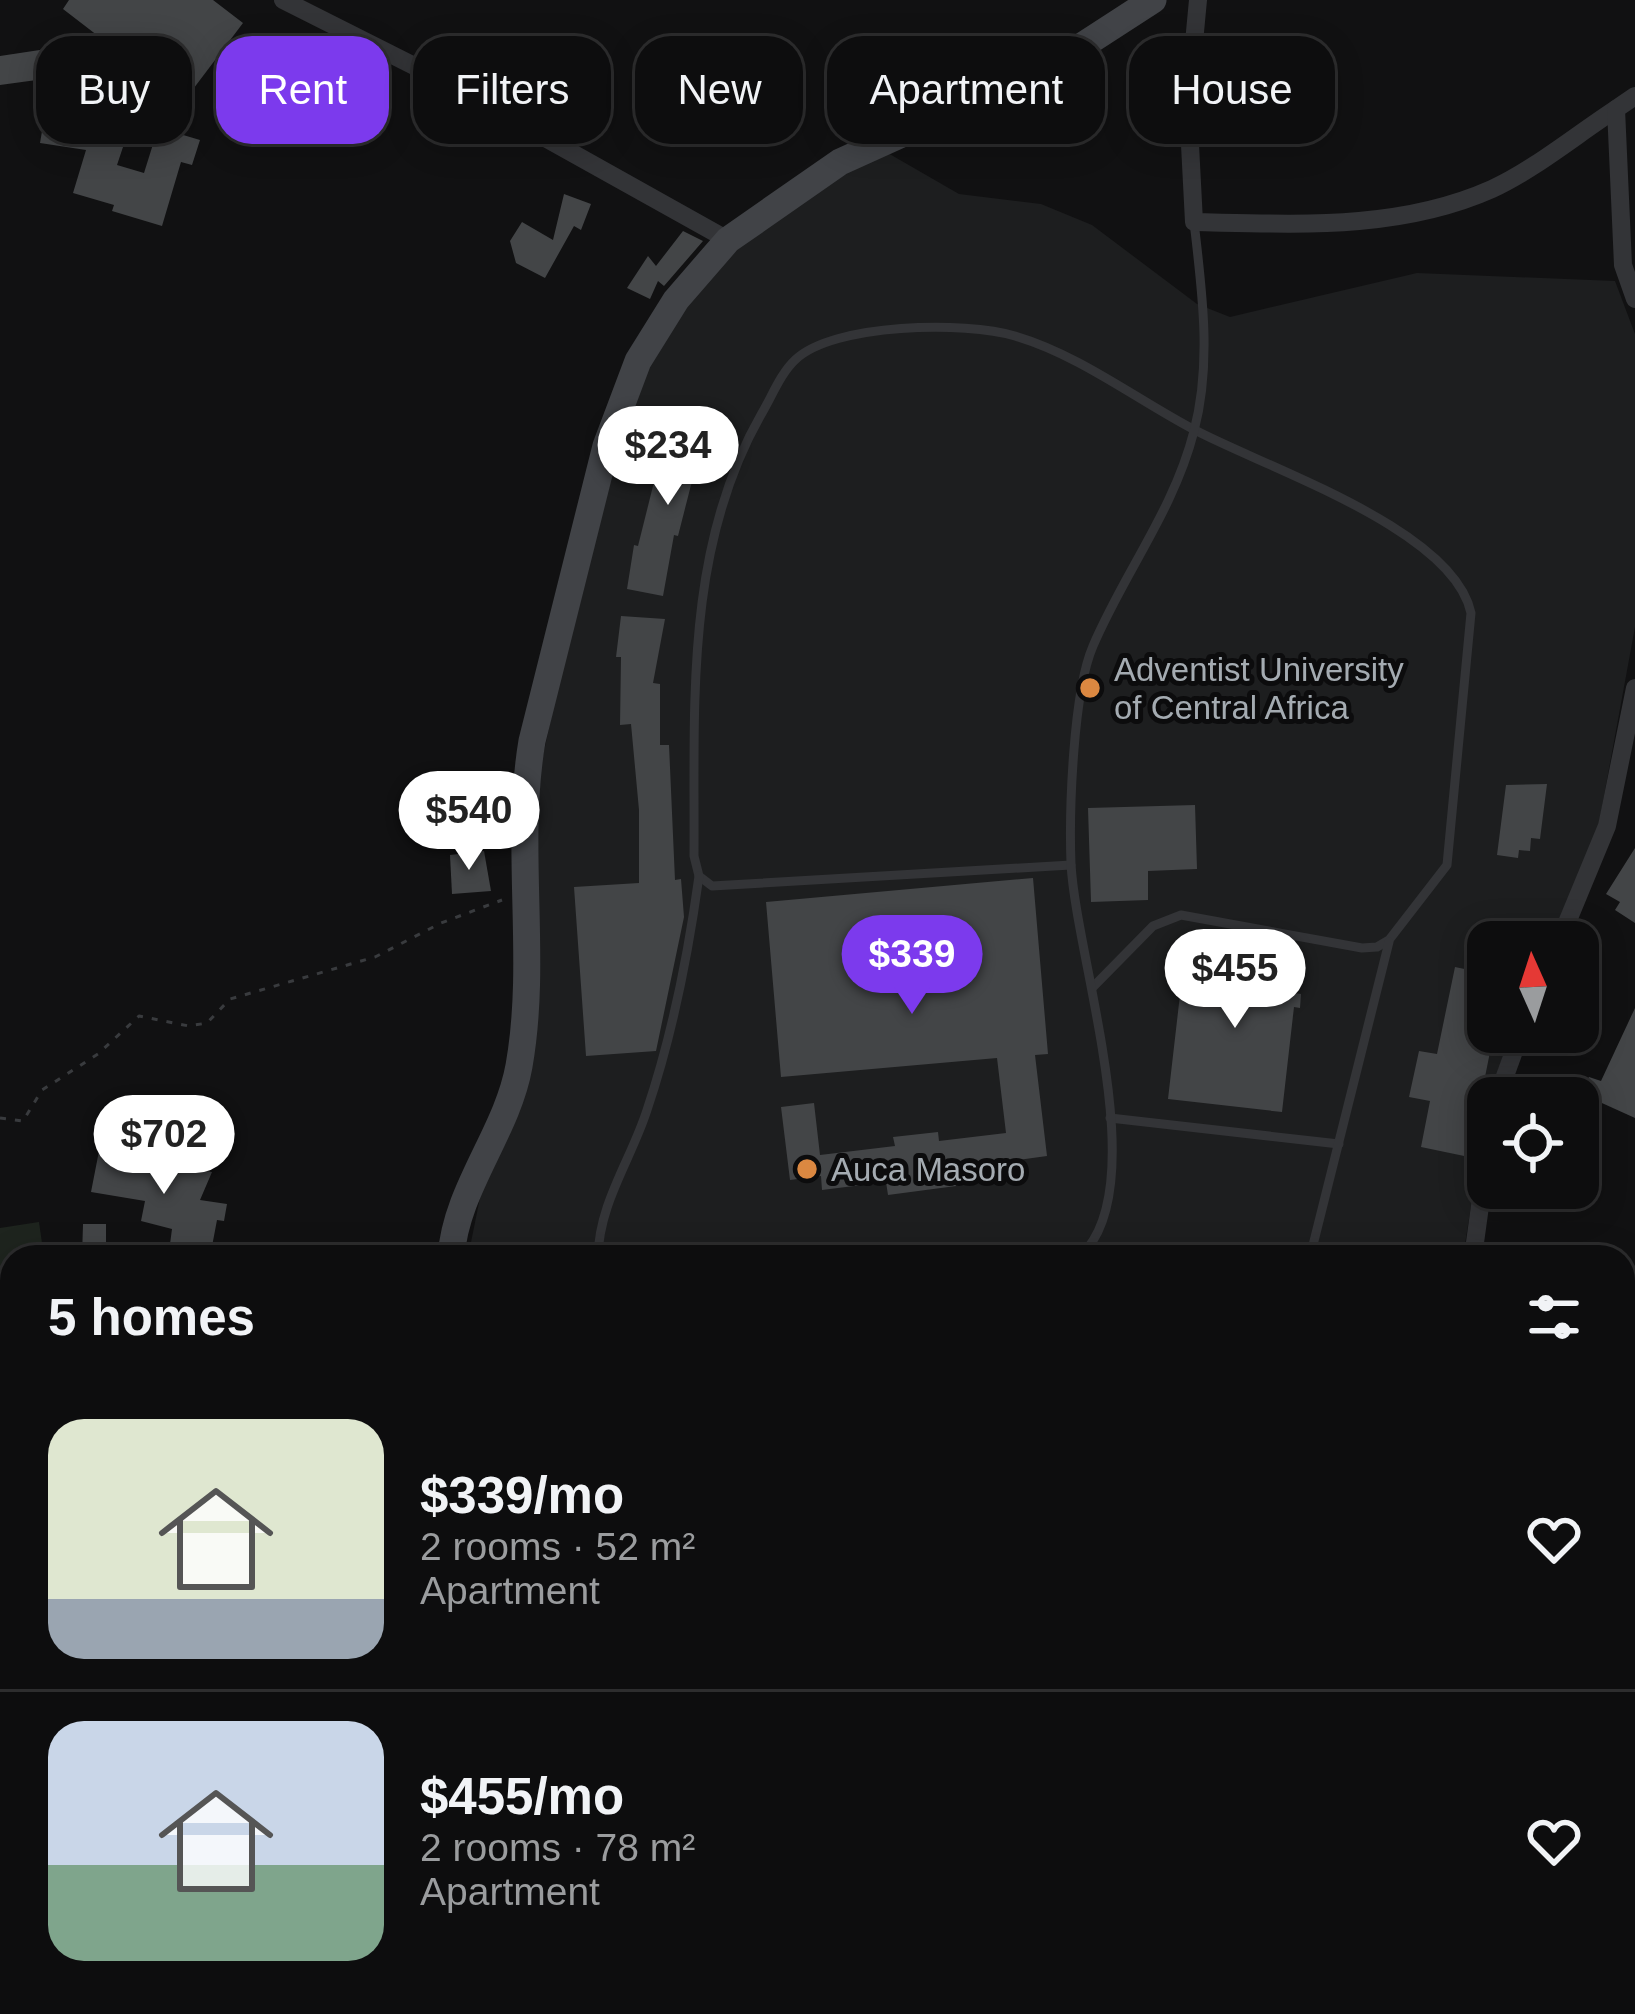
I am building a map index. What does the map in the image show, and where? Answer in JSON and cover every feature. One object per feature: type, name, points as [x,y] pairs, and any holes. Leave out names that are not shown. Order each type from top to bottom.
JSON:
[{"type":"street","points":[[283,0],[438,78],[728,240]]},
{"type":"street","points":[[453,1245],[460,1209],[510,1101],[519,1066],[524,1013],[524,786],[606,446],[638,361],[676,300],[728,240],[840,162],[1048,68],[1153,0]]},
{"type":"street","points":[[1198,0],[1188,106],[1194,222],[1314,225],[1376,221],[1430,209],[1494,188],[1635,96]]},
{"type":"street","points":[[1616,109],[1623,265],[1635,299]]},
{"type":"street","points":[[1568,921],[1607,826],[1635,688]]},
{"type":"street","points":[[1475,1245],[1480,1209]]},
{"type":"lane","points":[[1092,1245],[1107,1204],[1109,1118],[1093,987],[1071,866],[1076,718],[1091,649],[1168,503],[1195,430],[1204,357],[1194,222]]},
{"type":"lane","points":[[599,1245],[600,1223],[646,1115],[675,1018],[699,876],[694,856],[697,630],[711,542],[727,489],[750,435],[791,364],[825,341],[898,329],[978,329],[1044,345],[1195,430],[1291,472],[1376,518],[1441,563],[1467,593],[1472,613],[1448,865],[1390,940],[1313,1245]]},
{"type":"lane","points":[[699,876],[712,886],[1071,866]]},
{"type":"lane","points":[[1093,987],[1153,926],[1180,915],[1362,948],[1390,940]]},
{"type":"lane","points":[[1109,1118],[1339,1144]]},
{"type":"path","points":[[0,1118],[22,1120],[42,1090],[98,1054],[139,1016],[189,1026],[206,1023],[230,999],[375,957],[441,923],[524,893]]},
{"type":"shaded area","name":"Adventist University of Central Africa","points":[[874,145],[959,194],[1041,204],[1092,225],[1197,304],[1230,317],[1417,273],[1615,281],[1635,334],[1635,627],[1597,834],[1559,921],[1467,921],[1467,1053],[1504,1053],[1496,1077],[1467,1077],[1471,1209],[1465,1245],[470,1245],[484,1178],[525,1087],[541,765],[605,470],[634,375],[735,242]]},
{"type":"shaded area","points":[[39,1222],[42,1245],[0,1245],[0,1228]]},
{"type":"building","points":[[69,0],[213,0],[243,23],[233,36],[216,36],[216,59],[192,91],[192,36],[98,36],[63,9]]},
{"type":"building","points":[[36,51],[36,80],[0,85],[0,56]]},
{"type":"building","points":[[200,140],[192,165],[181,162],[162,226],[73,193],[86,150],[47,144],[124,144],[117,165],[144,173],[153,144]]},
{"type":"building","points":[[564,194],[591,204],[581,230],[574,226],[545,278],[516,263],[510,241],[522,222],[553,240]]},
{"type":"building","points":[[683,231],[703,241],[664,286],[658,281],[650,299],[627,288],[648,256],[656,266]]},
{"type":"building","points":[[684,419],[718,440],[691,485],[678,536],[674,535],[663,596],[627,589],[634,545],[638,546],[656,474]]},
{"type":"building","points":[[621,616],[665,619],[653,683],[660,684],[660,745],[669,745],[675,880],[681,879],[684,917],[656,1051],[586,1056],[574,887],[639,883],[639,810],[631,724],[620,725],[621,657],[616,657]]},
{"type":"building","points":[[1547,784],[1540,839],[1531,838],[1530,851],[1519,850],[1518,858],[1497,855],[1506,785]]},
{"type":"building","points":[[1195,805],[1197,869],[1148,871],[1148,900],[1091,902],[1088,808]]},
{"type":"building","points":[[1635,848],[1635,923],[1615,910],[1620,902],[1606,894]]},
{"type":"building","points":[[484,851],[491,891],[452,894],[450,855]]},
{"type":"building","points":[[1033,878],[1048,1054],[1035,1055],[1047,1156],[1018,1160],[1019,1173],[888,1195],[886,1182],[822,1190],[821,1176],[790,1180],[781,1107],[814,1103],[820,1155],[895,1146],[893,1137],[938,1132],[939,1141],[1006,1133],[997,1058],[781,1077],[766,902]]},
{"type":"building","points":[[1239,946],[1298,953],[1294,993],[1301,994],[1300,1008],[1294,1007],[1282,1112],[1168,1099],[1184,960],[1236,965]]},
{"type":"building","points":[[1455,967],[1467,970],[1467,1053],[1490,1053],[1485,1077],[1467,1077],[1467,1157],[1421,1147],[1430,1101],[1409,1097],[1419,1051],[1437,1054]]},
{"type":"building","points":[[1635,1008],[1635,1118],[1599,1102],[1601,1081]]},
{"type":"building","points":[[99,1151],[212,1172],[200,1200],[227,1204],[224,1221],[217,1220],[212,1245],[177,1245],[170,1244],[172,1229],[141,1221],[145,1201],[91,1192]]},
{"type":"building","points":[[83,1224],[106,1224],[106,1245],[82,1245]]},
{"type":"place","name":"Adventist University of Central Africa","points":[[1090,688]]},
{"type":"place","name":"Auca Masoro","points":[[807,1169]]}]
